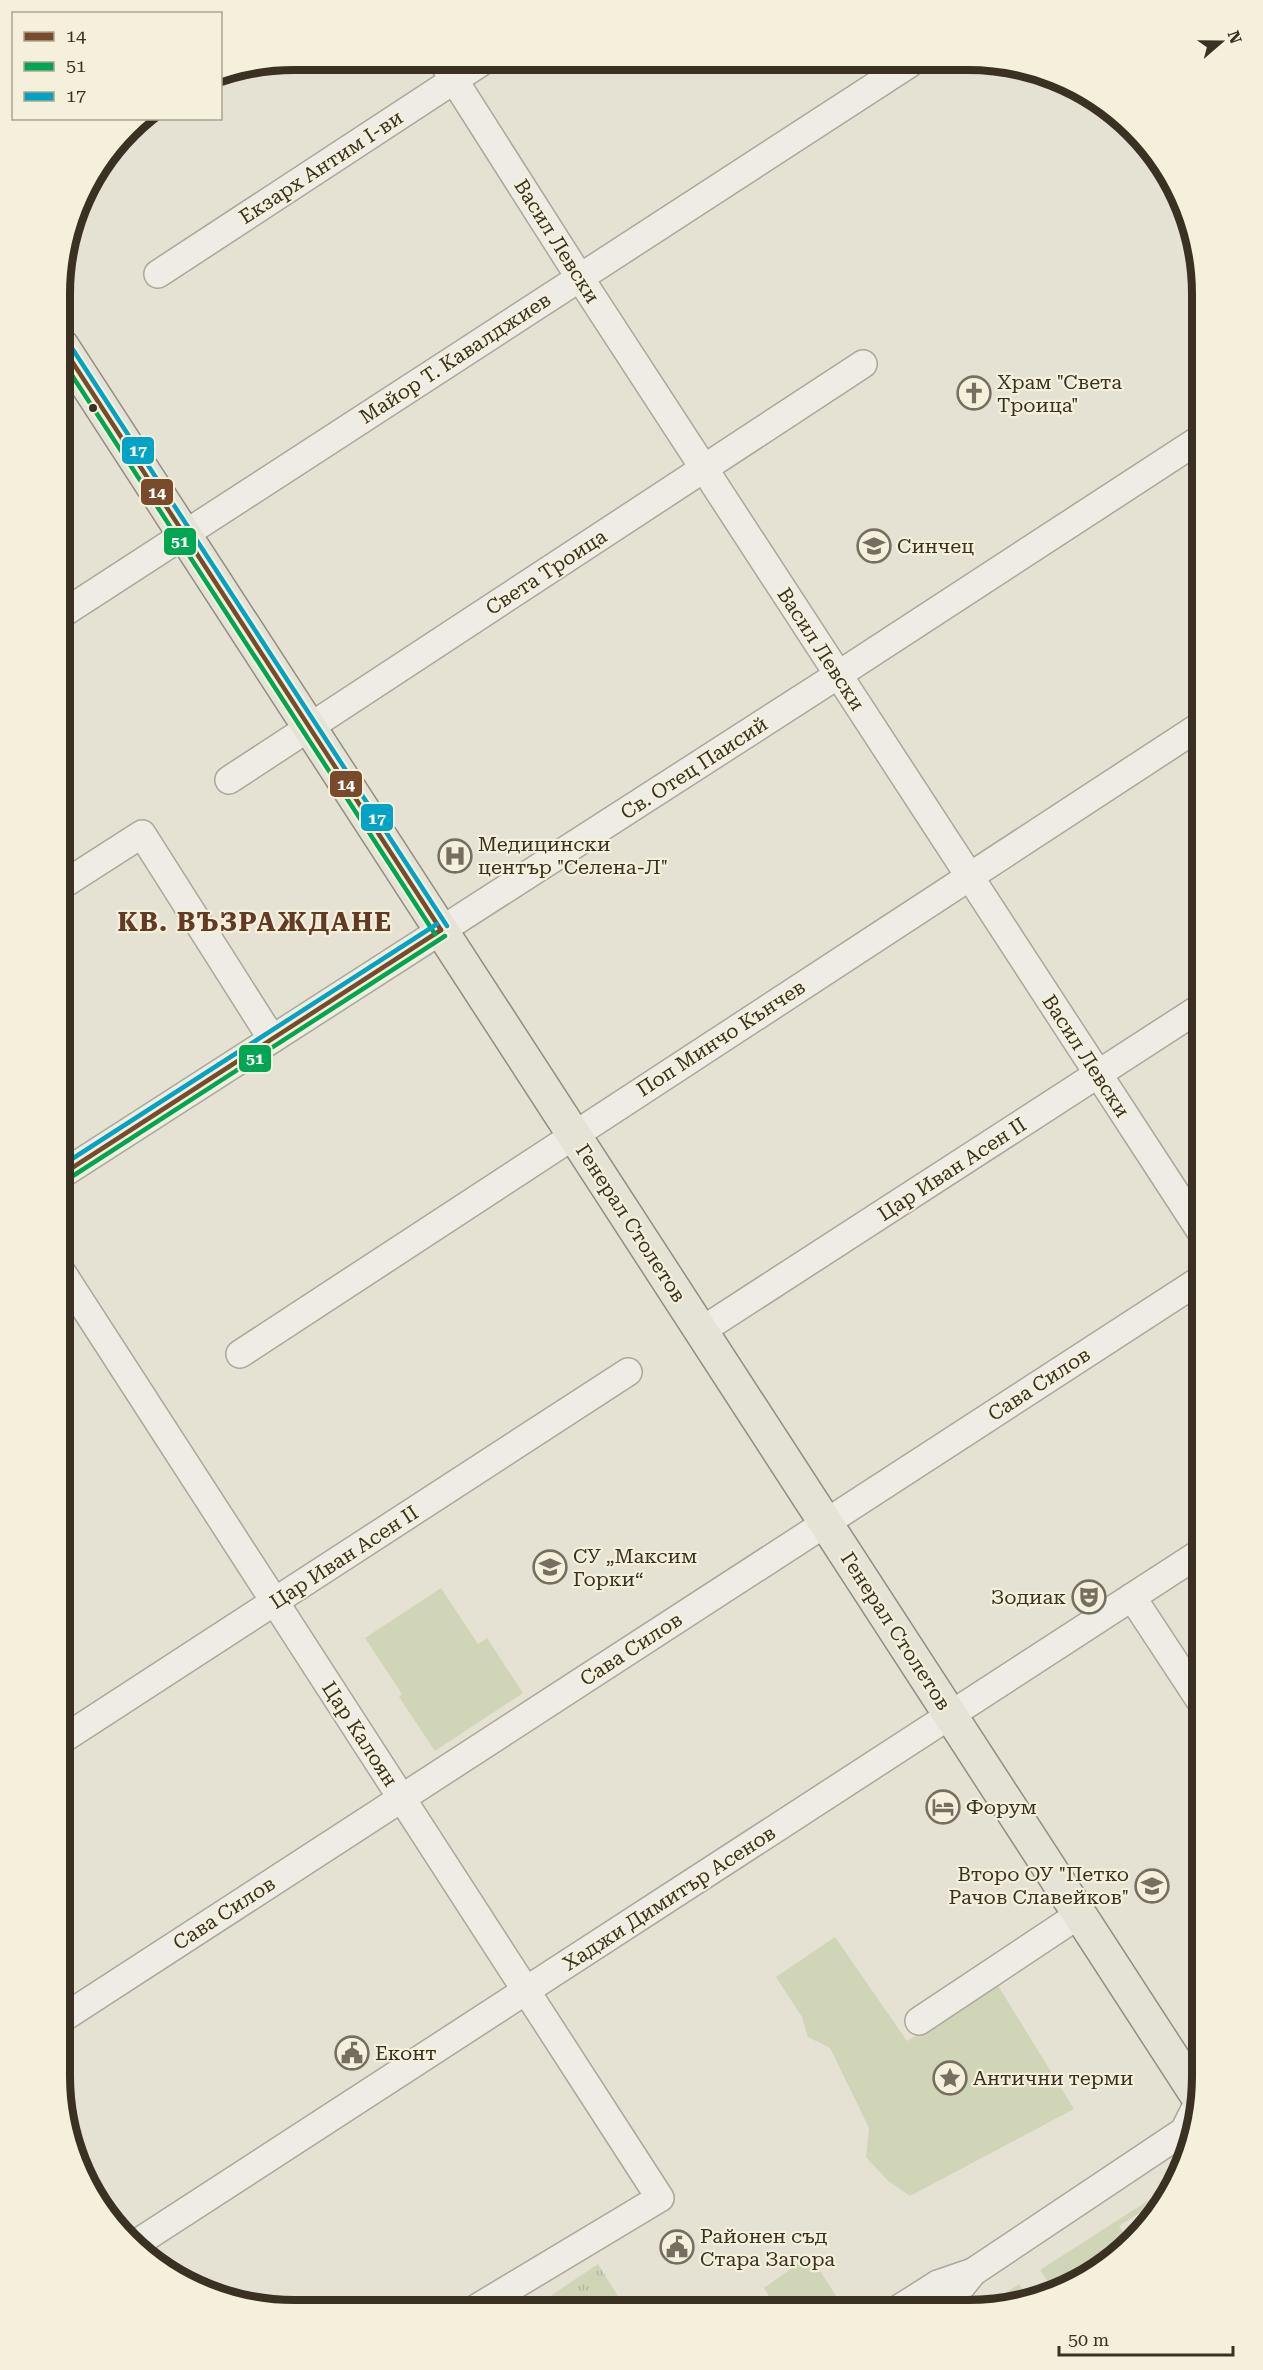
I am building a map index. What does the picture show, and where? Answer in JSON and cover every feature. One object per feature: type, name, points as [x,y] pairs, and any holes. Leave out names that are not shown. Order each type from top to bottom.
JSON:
[{"type":"main road","name":"Генерал Столетов","points":[[70,358],[1192,2088]]},
{"type":"street","name":"Екзарх Антим I-ви","points":[[158,274],[448,70]]},
{"type":"street","name":"Васил Левски","points":[[448,70],[580,278],[1192,1218]]},
{"type":"street","name":"Майор Т. Кавалджиев","points":[[70,609],[900,70]]},
{"type":"street","name":"Света Троица","points":[[229,780],[863,364]]},
{"type":"street","name":"Св. Отец Паисий","points":[[70,1168],[838,675],[1192,444]]},
{"type":"street","name":"Поп Минчо Кънчев","points":[[240,1354],[1192,731]]},
{"type":"street","points":[[70,880],[142,834],[272,1039]]},
{"type":"street","name":"Цар Иван Асен II","points":[[701,1331],[1192,1013]]},
{"type":"street","name":"Цар Калоян","points":[[70,1285],[660,2198],[505,2300]]},
{"type":"street","name":"Сава Силов","points":[[70,2014],[1192,1285]]},
{"type":"street","name":"Цар Иван Асен II","points":[[70,1735],[628,1372]]},
{"type":"street","name":"Хаджи Димитър Асенов","points":[[142,2240],[1192,1558]]},
{"type":"street","points":[[1132,1597],[1192,1688]]},
{"type":"street","points":[[919,2021],[1080,1914]]},
{"type":"street","points":[[941,2299],[973,2272],[1185,2134]]},
{"type":"green space","points":[[441,1588],[478,1644],[487,1638],[523,1693],[435,1751],[399,1697],[402,1694],[365,1638]]},
{"type":"green space","name":"Антични терми","points":[[835,1937],[907,2041],[997,1984],[1074,2109],[910,2196],[887,2180],[866,2157],[869,2128],[830,2048],[808,2037],[802,2017],[776,1977]]},
{"type":"green space","points":[[1158,2194],[1151,2206],[1119,2226],[1125,2236],[1093,2262],[1049,2284],[1040,2270]]},
{"type":"green space","points":[[810,2255],[839,2300],[771,2300],[764,2288]]},
{"type":"green space","points":[[598,2264],[620,2300],[544,2300]]},
{"type":"green space","points":[[1019,2284],[1024,2292],[1012,2295],[998,2298]]},
{"type":"transit line","name":"17","points":[[70,345],[447,926]]},
{"type":"transit line","name":"14","points":[[70,358],[441,930]]},
{"type":"transit line","name":"51","points":[[70,372],[435,934]]},
{"type":"transit line","name":"17","points":[[70,1160],[437,924]]},
{"type":"transit line","name":"14","points":[[70,1169],[441,930]]},
{"type":"transit line","name":"51","points":[[70,1178],[445,936]]},
{"type":"place","name":"Храм \"Света Троица\"","points":[[974,393]]},
{"type":"place","name":"Синчец","points":[[874,546]]},
{"type":"place","name":"Медицински център \"Селена-Л\"","points":[[455,856]]},
{"type":"place","name":"СУ „Максим Горки“","points":[[550,1567]]},
{"type":"place","name":"Зодиак","points":[[1089,1597]]},
{"type":"place","name":"Форум","points":[[943,1807]]},
{"type":"place","name":"Второ ОУ \"Петко Рачов Славейков\"","points":[[1152,1886]]},
{"type":"place","name":"Еконт","points":[[352,2053]]},
{"type":"place","name":"Антични терми","points":[[950,2078]]},
{"type":"place","name":"Районен съд Стара Загора","points":[[677,2247]]},
{"type":"district","name":"КВ. ВЪЗРАЖДАНЕ","points":[[255,922]]}]
